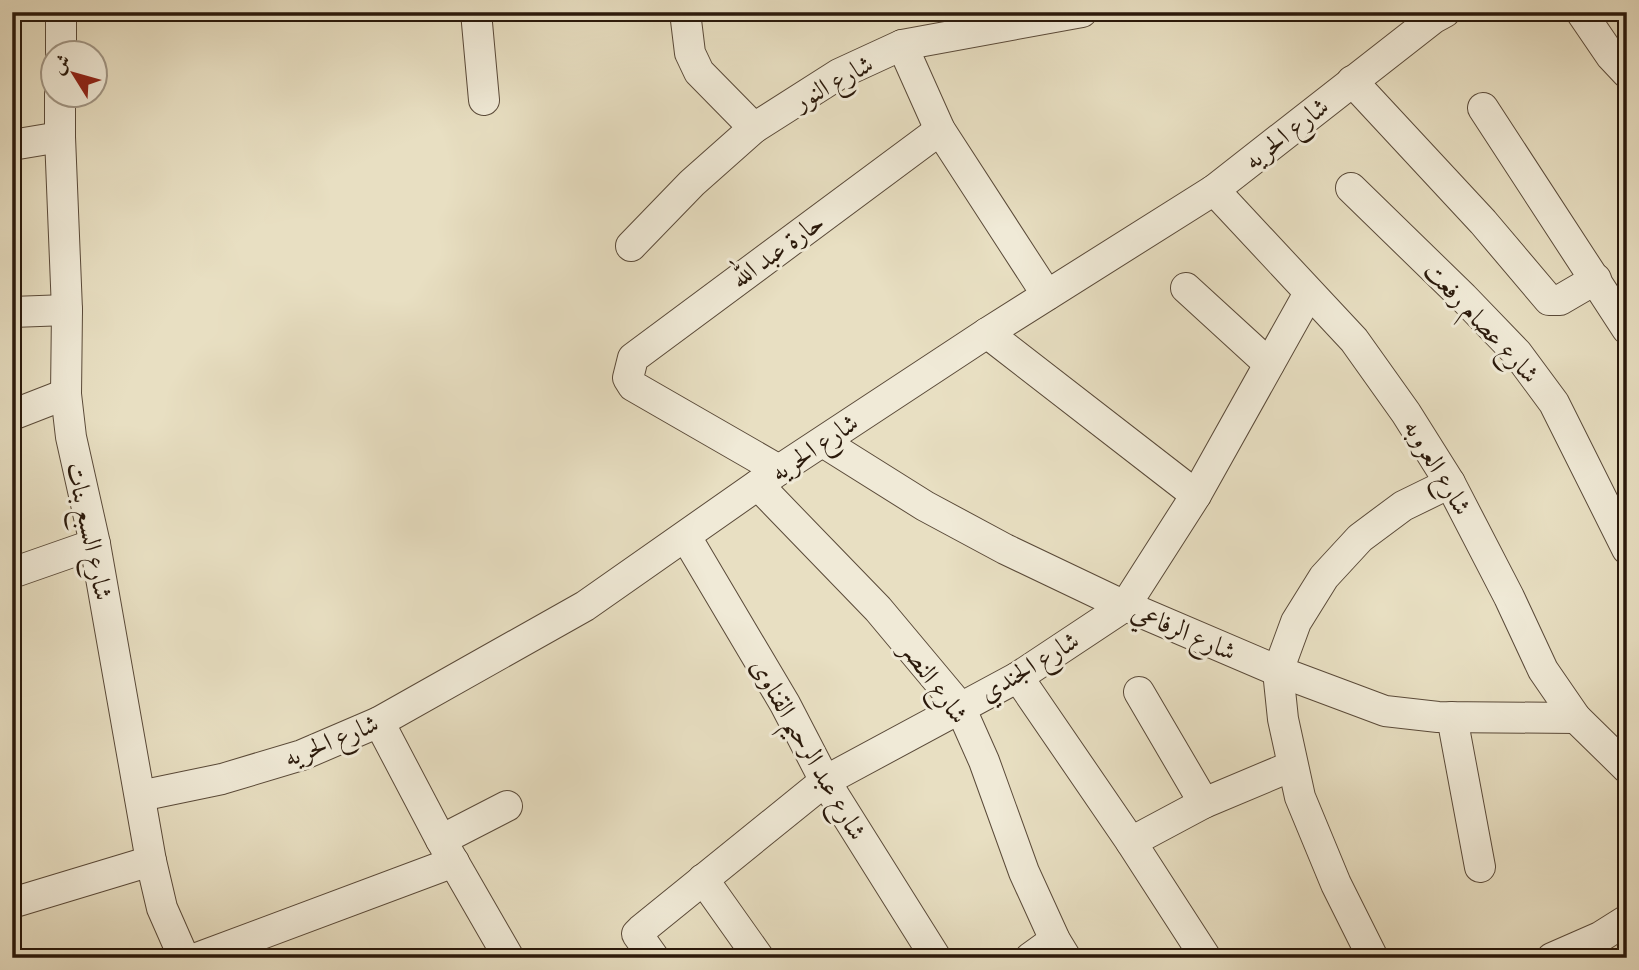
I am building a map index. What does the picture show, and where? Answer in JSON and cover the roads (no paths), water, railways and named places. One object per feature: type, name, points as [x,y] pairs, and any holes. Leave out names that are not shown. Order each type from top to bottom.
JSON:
[{"type":"street","points":[[61,12],[61,38]]},
{"type":"street","points":[[476,12],[484,100]]},
{"type":"street","points":[[685,12],[690,53],[699,72],[754,128]]},
{"type":"street","name":"شارع النور","points":[[631,246],[692,183],[754,128],[839,74],[902,45],[1083,12]]},
{"type":"street","name":"شارع الحريه","points":[[140,796],[222,779],[291,758],[379,722],[585,606],[769,477],[987,333],[1214,190],[1352,81],[1445,12]]},
{"type":"street","points":[[1581,12],[1611,56],[1627,73]]},
{"type":"street","points":[[902,45],[940,130],[1047,295]]},
{"type":"street","points":[[1352,81],[1483,222],[1549,300],[1560,300],[1596,279]]},
{"type":"street","name":"شارع السبع بنات","points":[[60,108],[67,310],[66,394],[71,437],[95,544],[151,861],[162,908],[184,958]]},
{"type":"street","points":[[1483,108],[1627,329]]},
{"type":"street","name":"حارة عبد الله","points":[[628,378],[633,358],[640,351],[940,130]]},
{"type":"street","points":[[12,145],[60,137]]},
{"type":"street","name":"شارع عصام رفعت","points":[[1351,188],[1517,353],[1554,403],[1624,535]]},
{"type":"street","name":"شارع العروبه","points":[[1214,190],[1354,340],[1406,413],[1450,483],[1543,670],[1576,718],[1627,768]]},
{"type":"street","points":[[1186,288],[1269,365]]},
{"type":"street","name":"شارع الجندي","points":[[646,946],[703,879],[825,781],[1018,677],[1125,606],[1196,495],[1309,293]]},
{"type":"street","points":[[12,312],[67,310]]},
{"type":"street","points":[[987,333],[1196,495]]},
{"type":"street","name":"شارع النصر","points":[[628,378],[633,386],[769,477],[960,707],[984,761],[1024,872],[1061,949]]},
{"type":"street","points":[[12,415],[66,394]]},
{"type":"street","name":"شارع الرفاعي","points":[[823,442],[925,506],[1005,549],[1125,606],[1278,671],[1385,711],[1452,717],[1576,718]]},
{"type":"street","points":[[1373,958],[1336,884],[1300,797],[1283,719],[1278,671],[1296,622],[1324,577],[1360,538],[1403,506],[1450,483]]},
{"type":"street","name":"شارع عبد الرحيم القناوى","points":[[686,537],[785,704],[825,781],[936,958]]},
{"type":"street","points":[[12,573],[95,544]]},
{"type":"street","points":[[1018,677],[1131,842],[1206,958]]},
{"type":"street","points":[[1139,692],[1204,803]]},
{"type":"street","points":[[1452,717],[1480,867]]},
{"type":"street","points":[[379,722],[447,851],[509,958]]},
{"type":"street","points":[[1131,842],[1204,803],[1292,766]]},
{"type":"street","points":[[197,958],[447,851],[507,806]]},
{"type":"street","points":[[12,902],[151,861]]},
{"type":"street","points":[[703,879],[759,958]]},
{"type":"street","points":[[1552,958],[1600,937],[1627,920]]},
{"type":"street","points":[[1030,958],[1061,949]]}]
